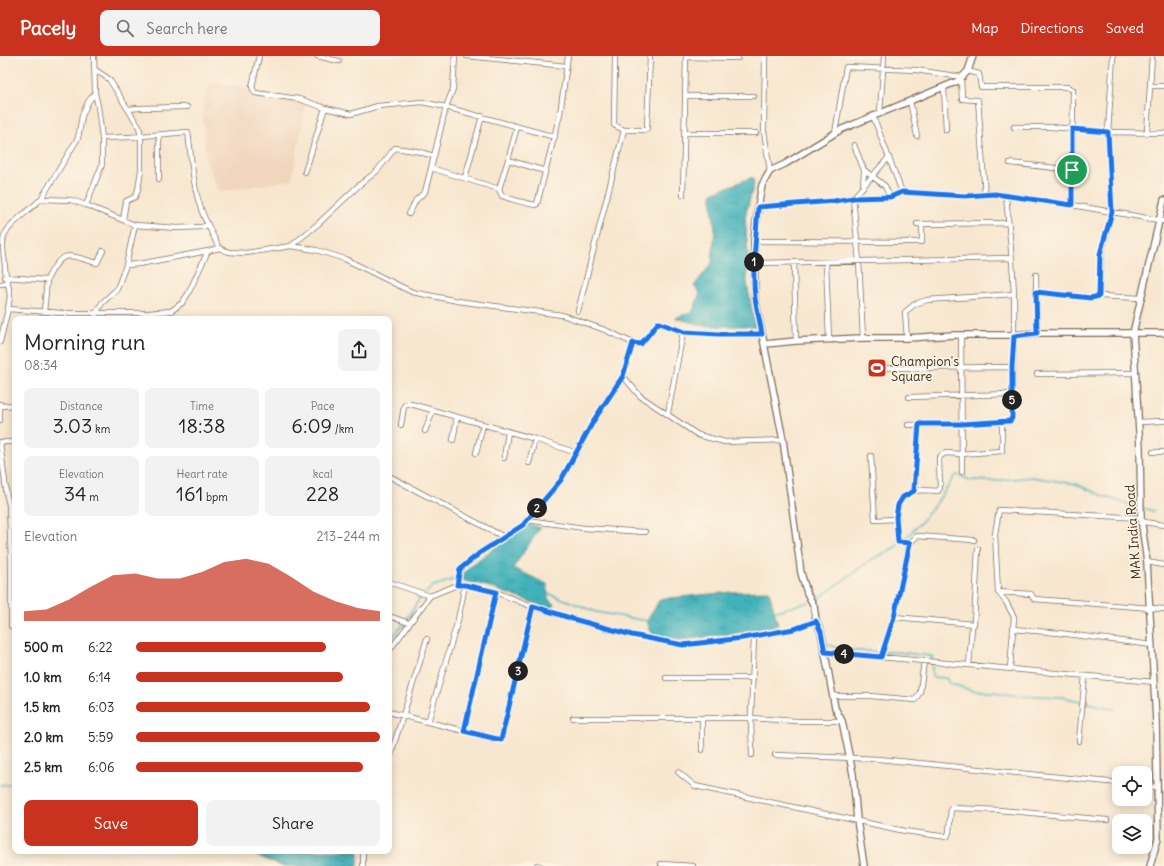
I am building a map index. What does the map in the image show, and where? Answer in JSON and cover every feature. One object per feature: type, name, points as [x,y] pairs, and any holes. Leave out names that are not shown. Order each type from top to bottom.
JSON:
[{"type":"street","points":[[86,205],[102,165],[102,138],[95,93],[94,56]]},
{"type":"street","points":[[259,56],[252,87],[255,93],[299,100],[351,114],[378,106],[422,102],[482,116],[555,137]]},
{"type":"street","points":[[317,56],[339,61]]},
{"type":"street","points":[[409,214],[416,200],[425,192],[446,107],[453,89],[455,56]]},
{"type":"street","points":[[467,56],[566,66]]},
{"type":"street","points":[[517,127],[499,189],[502,196],[518,202],[535,205],[538,202],[555,137],[560,114],[568,56]]},
{"type":"street","points":[[615,56],[614,125],[624,130],[646,130],[647,128],[650,56]]},
{"type":"street","points":[[764,56],[764,131],[770,171]]},
{"type":"street","points":[[880,113],[884,56]]},
{"type":"street","points":[[864,866],[856,820],[853,774],[850,758],[842,721],[835,708],[821,632],[816,621],[814,606],[801,573],[783,440],[755,298],[754,241],[758,207],[762,185],[770,171],[785,164],[835,133],[958,81],[968,71],[972,56]]},
{"type":"street","points":[[1099,296],[1100,254],[1112,212],[1108,132],[1113,56]]},
{"type":"street","points":[[1147,132],[1152,56]]},
{"type":"street","points":[[684,194],[686,57],[738,58]]},
{"type":"street","points":[[835,133],[846,67],[916,70],[962,77]]},
{"type":"street","points":[[94,69],[109,79],[139,127],[141,136],[141,170],[138,190],[135,197],[126,201],[123,220]]},
{"type":"street","points":[[968,71],[978,74],[981,88],[1067,87],[1073,90],[1072,205]]},
{"type":"street","points":[[962,77],[962,99],[978,100],[985,195]]},
{"type":"street","points":[[1150,86],[1164,86]]},
{"type":"street","points":[[944,87],[946,130]]},
{"type":"street","points":[[0,342],[10,296],[8,283],[5,277],[3,241],[7,230],[41,199],[78,138],[82,116],[88,102],[95,93]]},
{"type":"street","points":[[686,96],[754,96]]},
{"type":"street","points":[[910,101],[917,136]]},
{"type":"street","points":[[128,110],[187,106]]},
{"type":"street","points":[[305,172],[325,108]]},
{"type":"street","points":[[465,178],[482,116]]},
{"type":"street","points":[[873,116],[902,192]]},
{"type":"street","points":[[1014,127],[1051,127],[1108,132],[1164,133]]},
{"type":"street","points":[[578,311],[624,130]]},
{"type":"street","points":[[102,138],[188,132],[196,186],[202,210],[219,248]]},
{"type":"street","points":[[685,133],[756,133]]},
{"type":"street","points":[[159,135],[159,179]]},
{"type":"street","points":[[854,145],[864,170],[863,187]]},
{"type":"street","points":[[291,246],[318,224],[357,186],[377,171],[395,148],[416,151],[434,156]]},
{"type":"street","points":[[863,338],[859,261],[853,198],[889,158]]},
{"type":"street","points":[[508,160],[546,171]]},
{"type":"street","points":[[1010,163],[1072,170]]},
{"type":"street","points":[[431,168],[499,189]]},
{"type":"street","points":[[864,170],[885,186],[890,197]]},
{"type":"street","points":[[758,207],[853,198],[890,197],[902,192],[965,196],[995,194],[1161,220]]},
{"type":"street","points":[[908,425],[1002,422],[1010,421],[1012,418],[1014,294],[1006,196]]},
{"type":"street","points":[[41,199],[71,200],[135,225],[176,228],[202,227],[208,225]]},
{"type":"street","name":"MAK India Road","points":[[1150,866],[1158,838],[1156,721],[1146,562],[1141,518],[1133,333],[1161,220],[1164,200]]},
{"type":"street","points":[[754,241],[922,242],[920,224],[1008,223]]},
{"type":"street","points":[[96,313],[108,296],[117,289],[131,248],[135,225]]},
{"type":"street","points":[[126,265],[219,248],[229,252],[246,253],[291,246],[316,250],[345,259],[412,292],[458,301],[562,316],[605,330],[633,343],[641,344],[658,323],[684,332],[762,334]]},
{"type":"street","points":[[44,312],[47,280],[56,263],[66,256],[97,263],[103,250]]},
{"type":"street","points":[[8,309],[62,313],[149,313],[171,311],[182,303],[188,294],[208,251]]},
{"type":"street","points":[[754,263],[1011,258]]},
{"type":"street","points":[[826,262],[829,340]]},
{"type":"street","points":[[794,263],[796,341]]},
{"type":"street","points":[[1036,275],[1037,333]]},
{"type":"street","points":[[5,277],[47,280]]},
{"type":"street","points":[[0,284],[8,283]]},
{"type":"street","points":[[1036,292],[1091,298],[1099,296],[1141,298]]},
{"type":"street","points":[[907,338],[905,312],[915,304],[927,300],[1014,294]]},
{"type":"street","points":[[668,413],[684,332]]},
{"type":"street","points":[[765,344],[796,341],[961,335],[1037,333],[1164,333]]},
{"type":"street","points":[[961,335],[962,472]]},
{"type":"street","points":[[457,583],[460,569],[481,552],[523,525],[561,480],[594,420],[623,376],[633,343]]},
{"type":"street","points":[[888,368],[1012,367]]},
{"type":"street","points":[[1037,374],[1135,373]]},
{"type":"street","points":[[623,376],[640,396],[668,413],[698,435],[725,442],[783,440]]},
{"type":"street","points":[[909,397],[1012,394]]},
{"type":"street","points":[[401,425],[405,404],[458,417],[535,439],[577,453]]},
{"type":"street","points":[[0,420],[0,405],[12,406]]},
{"type":"street","points":[[425,431],[433,410]]},
{"type":"street","points":[[454,440],[458,417]]},
{"type":"street","points":[[1138,422],[1164,421]]},
{"type":"street","points":[[909,543],[898,542],[896,519],[897,511],[903,497],[914,491],[938,491],[940,488],[939,458],[946,453],[961,454],[1002,451],[1002,422]]},
{"type":"street","points":[[914,491],[919,424]]},
{"type":"street","points":[[476,453],[483,425]]},
{"type":"street","points":[[504,458],[508,432]]},
{"type":"street","points":[[529,463],[535,439]]},
{"type":"street","points":[[11,626],[9,505],[0,442],[12,442]]},
{"type":"street","points":[[1153,452],[1164,452]]},
{"type":"street","points":[[871,456],[875,520],[896,519]]},
{"type":"street","points":[[392,478],[504,537]]},
{"type":"street","points":[[1010,669],[1014,617],[1006,602],[998,592],[995,534],[999,510],[1141,518],[1144,522],[1164,525]]},
{"type":"street","points":[[528,520],[584,528],[645,532]]},
{"type":"street","points":[[881,657],[894,617],[909,543],[917,536],[974,540]]},
{"type":"street","points":[[969,665],[972,627],[974,624],[978,549]]},
{"type":"street","points":[[1146,562],[1164,565]]},
{"type":"street","points":[[392,583],[429,595]]},
{"type":"street","points":[[392,645],[407,622],[429,595],[457,583],[496,592],[573,619],[632,635],[683,645],[754,636],[794,629],[816,621]]},
{"type":"street","points":[[428,722],[458,620],[465,585]]},
{"type":"street","points":[[464,731],[496,592]]},
{"type":"street","points":[[998,592],[1031,594],[1034,599],[1164,609]]},
{"type":"street","points":[[392,713],[501,740],[533,606]]},
{"type":"street","points":[[392,617],[407,622]]},
{"type":"street","points":[[894,617],[974,624]]},
{"type":"street","points":[[1013,629],[1059,633],[1152,645]]},
{"type":"street","points":[[752,755],[751,718],[754,636]]},
{"type":"street","points":[[392,750],[427,639]]},
{"type":"street","points":[[825,652],[1154,682]]},
{"type":"street","points":[[833,696],[870,696],[915,700],[920,692],[924,661]]},
{"type":"street","points":[[1079,740],[1085,676]]},
{"type":"street","points":[[666,678],[753,678]]},
{"type":"street","points":[[573,718],[751,718],[797,721],[842,721]]},
{"type":"street","points":[[702,718],[702,750]]},
{"type":"street","points":[[775,755],[893,760],[1112,782]]},
{"type":"street","points":[[678,772],[695,786],[905,831],[947,837],[952,808],[1000,810],[1107,820]]},
{"type":"street","points":[[1152,787],[1157,787]]},
{"type":"street","points":[[363,854],[363,866]]},
{"type":"street","points":[[661,864],[693,866]]},
{"type":"shaded area","points":[[213,84],[244,86],[306,104],[292,180],[219,192],[206,160],[203,122],[205,92]]},
{"type":"water","points":[[753,177],[754,184],[745,217],[748,253],[747,283],[755,326],[705,326],[676,318],[693,311],[700,293],[694,286],[712,263],[715,229],[712,193]]},
{"type":"water","points":[[529,524],[540,528],[513,568],[547,584],[548,599],[555,604],[551,609],[484,585],[461,580],[461,575],[477,561]]},
{"type":"water","points":[[769,591],[778,625],[732,634],[679,640],[652,634],[647,621],[660,599],[731,592]]},
{"type":"water","points":[[252,854],[358,854],[358,866],[282,866]]},
{"type":"waterway","points":[[902,541],[924,519],[954,477],[957,475],[970,480],[991,481],[1032,477],[1076,484],[1103,496],[1139,508]]},
{"type":"waterway","points":[[1142,508],[1154,511]]},
{"type":"waterway","points":[[813,601],[818,599],[869,561],[899,544]]},
{"type":"waterway","points":[[426,593],[433,586],[456,579]]},
{"type":"waterway","points":[[546,593],[596,612],[648,621]]},
{"type":"waterway","points":[[406,620],[423,595]]},
{"type":"waterway","points":[[818,599],[822,629]]},
{"type":"waterway","points":[[773,612],[809,602]]},
{"type":"waterway","points":[[392,638],[404,623]]},
{"type":"waterway","points":[[825,636],[827,644],[842,649],[901,652],[932,656],[932,677],[946,678],[949,683],[973,691],[994,691],[1020,695],[1062,697],[1115,709]]},
{"type":"waterway","points":[[0,785],[12,784]]},
{"type":"place","name":"Champion's Square","points":[[877,368]]},
{"type":"route","points":[[1072,129],[1108,132],[1112,212],[1100,254],[1099,296],[1091,298],[1036,292],[1037,333],[1014,334],[1012,367],[1012,418],[1010,421],[961,424],[919,424],[914,491],[903,497],[898,505],[896,517],[898,542],[910,543],[894,617],[881,657],[825,652],[821,632],[816,621],[794,629],[743,638],[683,645],[632,635],[573,619],[533,606],[501,740],[464,731],[496,592],[465,585],[457,585],[460,569],[481,552],[523,525],[561,480],[594,420],[623,376],[633,343],[641,344],[658,323],[684,332],[762,334],[755,298],[754,274],[754,241],[758,207],[853,198],[890,197],[902,192],[965,196],[995,194],[1072,205],[1072,170],[1072,129]]}]
